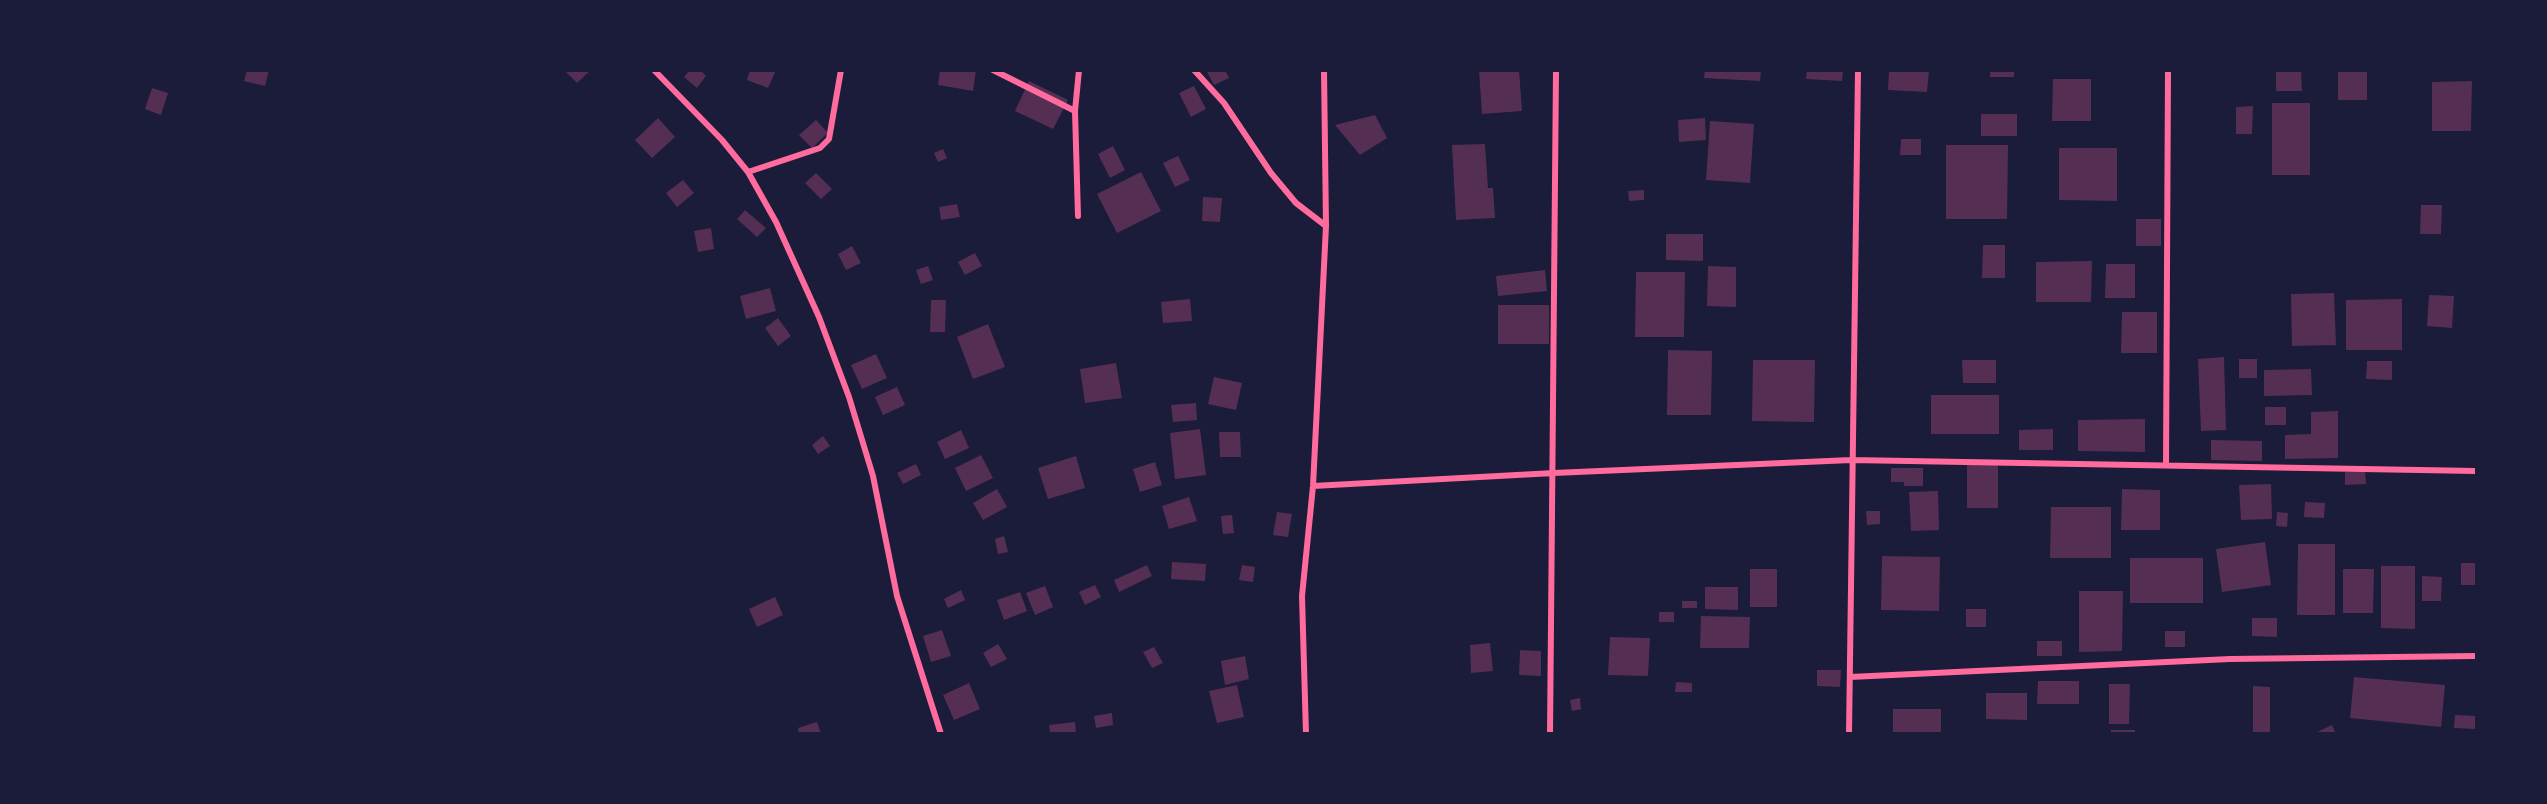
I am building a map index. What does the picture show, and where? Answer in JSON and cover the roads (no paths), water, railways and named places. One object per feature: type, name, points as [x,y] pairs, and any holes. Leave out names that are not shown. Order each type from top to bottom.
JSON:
[{"type":"street","points":[[654,70],[722,140],[748,172],[776,222],[819,317],[849,397],[873,476],[897,596],[941,734]]},
{"type":"street","points":[[748,172],[820,148],[829,139],[841,70]]},
{"type":"street","points":[[993,70],[1075,111]]},
{"type":"street","points":[[1078,70],[1075,111],[1078,216]]},
{"type":"street","points":[[1194,70],[1224,103],[1271,173],[1296,203],[1326,226]]},
{"type":"street","points":[[1305,734],[1302,596],[1313,486],[1326,226],[1324,70]]},
{"type":"street","points":[[1550,734],[1556,70]]},
{"type":"street","points":[[1849,734],[1858,70]]},
{"type":"street","points":[[2166,465],[2168,70]]},
{"type":"street","points":[[1313,486],[1554,472],[1851,460],[2476,471]]},
{"type":"street","points":[[1850,677],[2230,659],[2476,656]]}]
